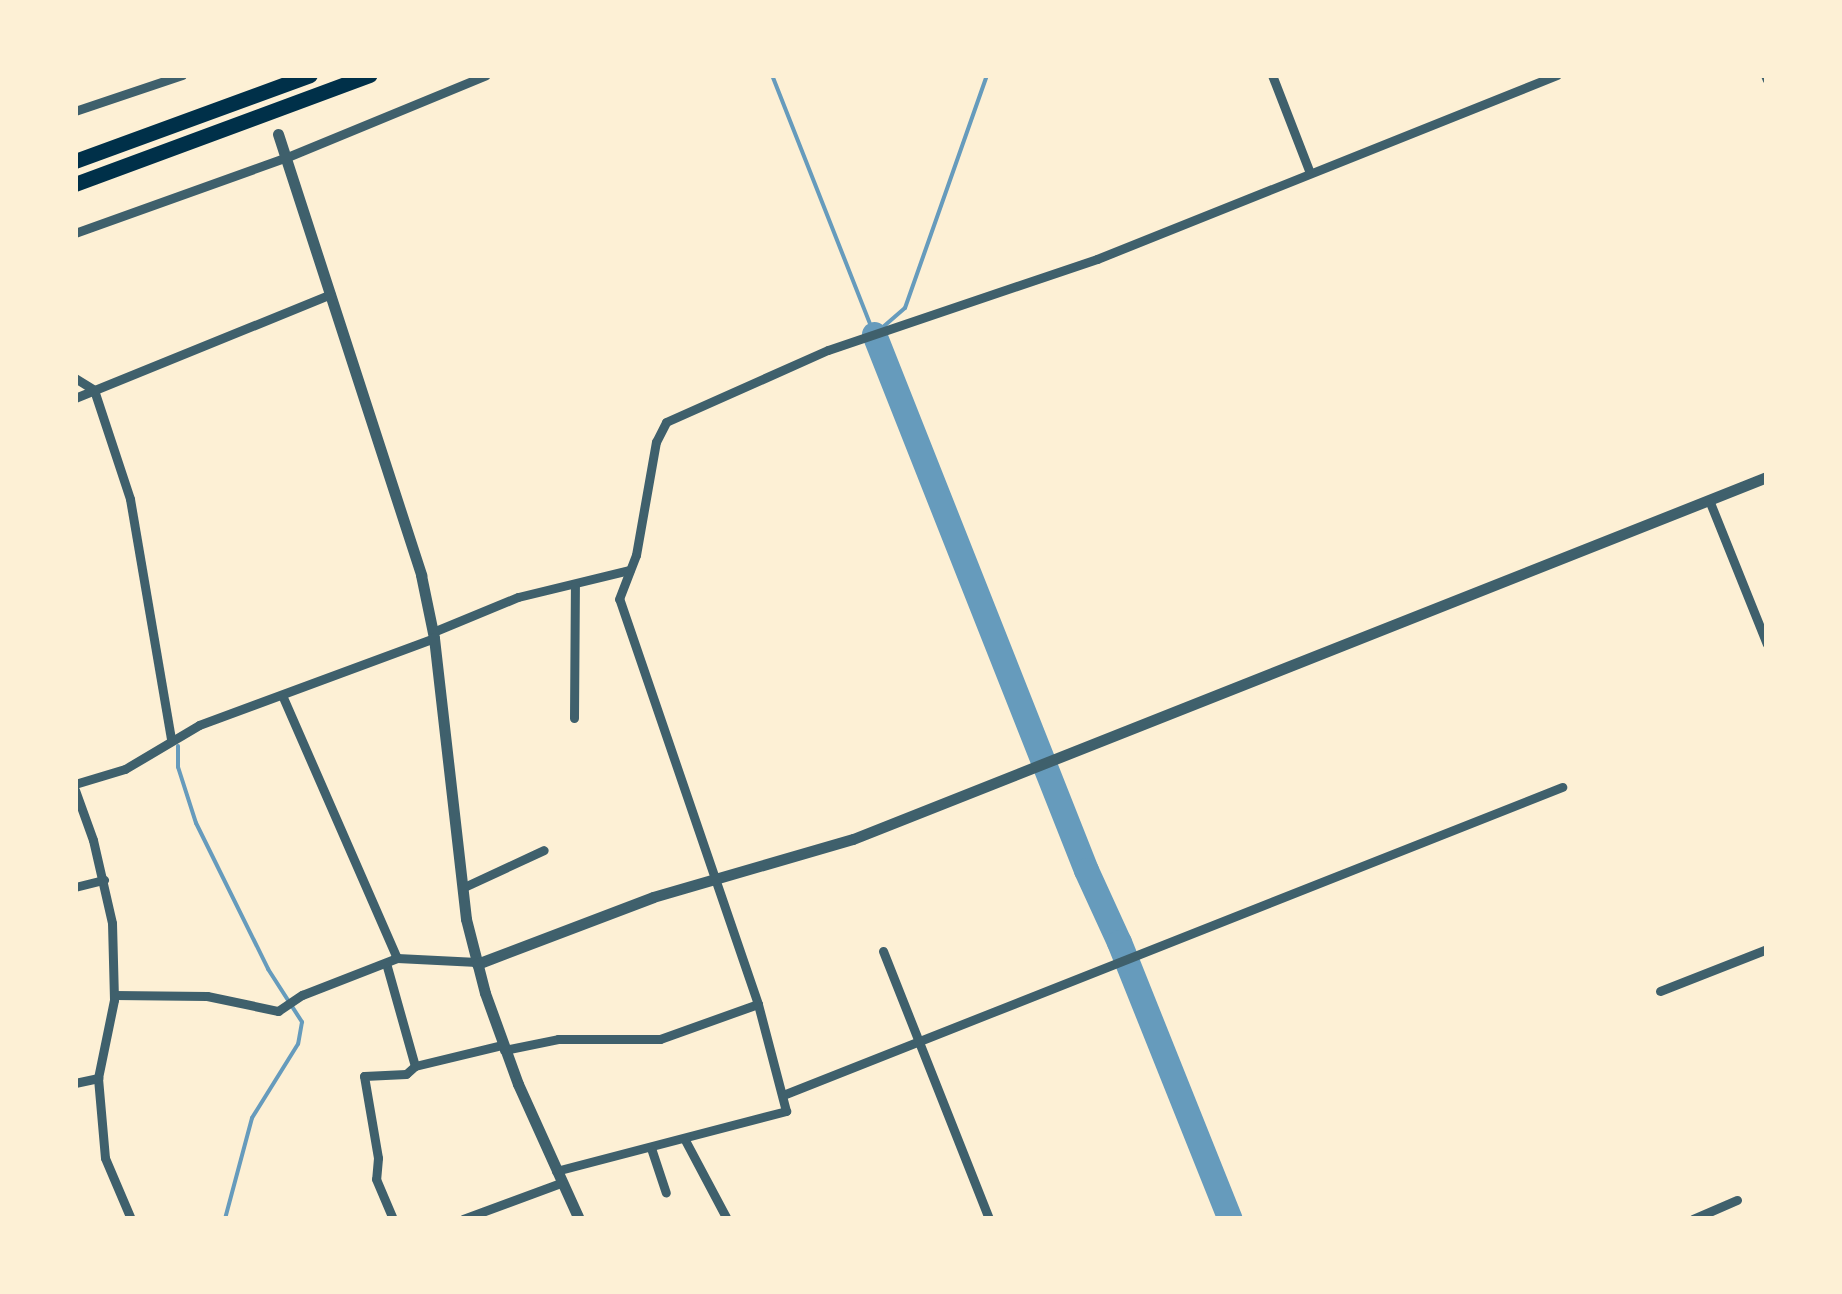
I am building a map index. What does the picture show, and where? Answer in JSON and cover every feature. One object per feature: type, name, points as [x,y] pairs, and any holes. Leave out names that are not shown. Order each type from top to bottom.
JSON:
[{"type":"highway","points":[[75,160],[310,75]]},
{"type":"highway","points":[[75,184],[369,75]]},
{"type":"street","points":[[75,112],[182,75]]},
{"type":"street","points":[[75,233],[285,158],[486,75]]},
{"type":"street","points":[[1272,75],[1310,173]]},
{"type":"street","points":[[463,1219],[558,1177],[786,1111],[758,1004],[619,599],[630,570],[656,442],[666,422],[828,350],[1097,258],[1556,75]]},
{"type":"street","points":[[278,134],[406,523],[434,635],[462,888],[477,963],[503,1047],[580,1219]]},
{"type":"street","points":[[75,398],[330,294]]},
{"type":"street","points":[[75,378],[94,390],[130,499],[171,740]]},
{"type":"street","points":[[114,995],[207,996],[278,1010],[302,995],[397,958],[477,963],[654,897],[853,839],[1767,478]]},
{"type":"street","points":[[1709,500],[1767,644]]},
{"type":"street","points":[[131,1219],[109,1174],[98,1078],[114,995],[112,923],[104,880],[75,787],[126,769],[171,740],[434,635],[487,607],[630,570]]},
{"type":"street","points":[[574,718],[575,586]]},
{"type":"street","points":[[282,695],[397,958]]},
{"type":"street","points":[[783,1095],[1562,787]]},
{"type":"street","points":[[462,888],[544,850]]},
{"type":"street","points":[[75,887],[104,880]]},
{"type":"street","points":[[1660,990],[1767,949]]},
{"type":"street","points":[[883,952],[989,1219]]},
{"type":"street","points":[[386,963],[415,1066]]},
{"type":"street","points":[[393,1219],[376,1179],[378,1158],[364,1076],[406,1074],[415,1066],[558,1039],[660,1039],[758,1004]]},
{"type":"street","points":[[75,1083],[98,1078]]},
{"type":"street","points":[[685,1140],[727,1219]]},
{"type":"street","points":[[650,1148],[666,1193]]},
{"type":"street","points":[[1693,1219],[1737,1200]]},
{"type":"waterway","points":[[772,75],[873,331]]},
{"type":"waterway","points":[[883,327],[905,308],[987,75]]},
{"type":"waterway","points":[[874,334],[1086,870],[1119,942],[1230,1219]]},
{"type":"waterway","points":[[178,746],[178,767],[196,823],[268,969],[302,1022],[298,1044],[252,1118],[225,1219]]}]
